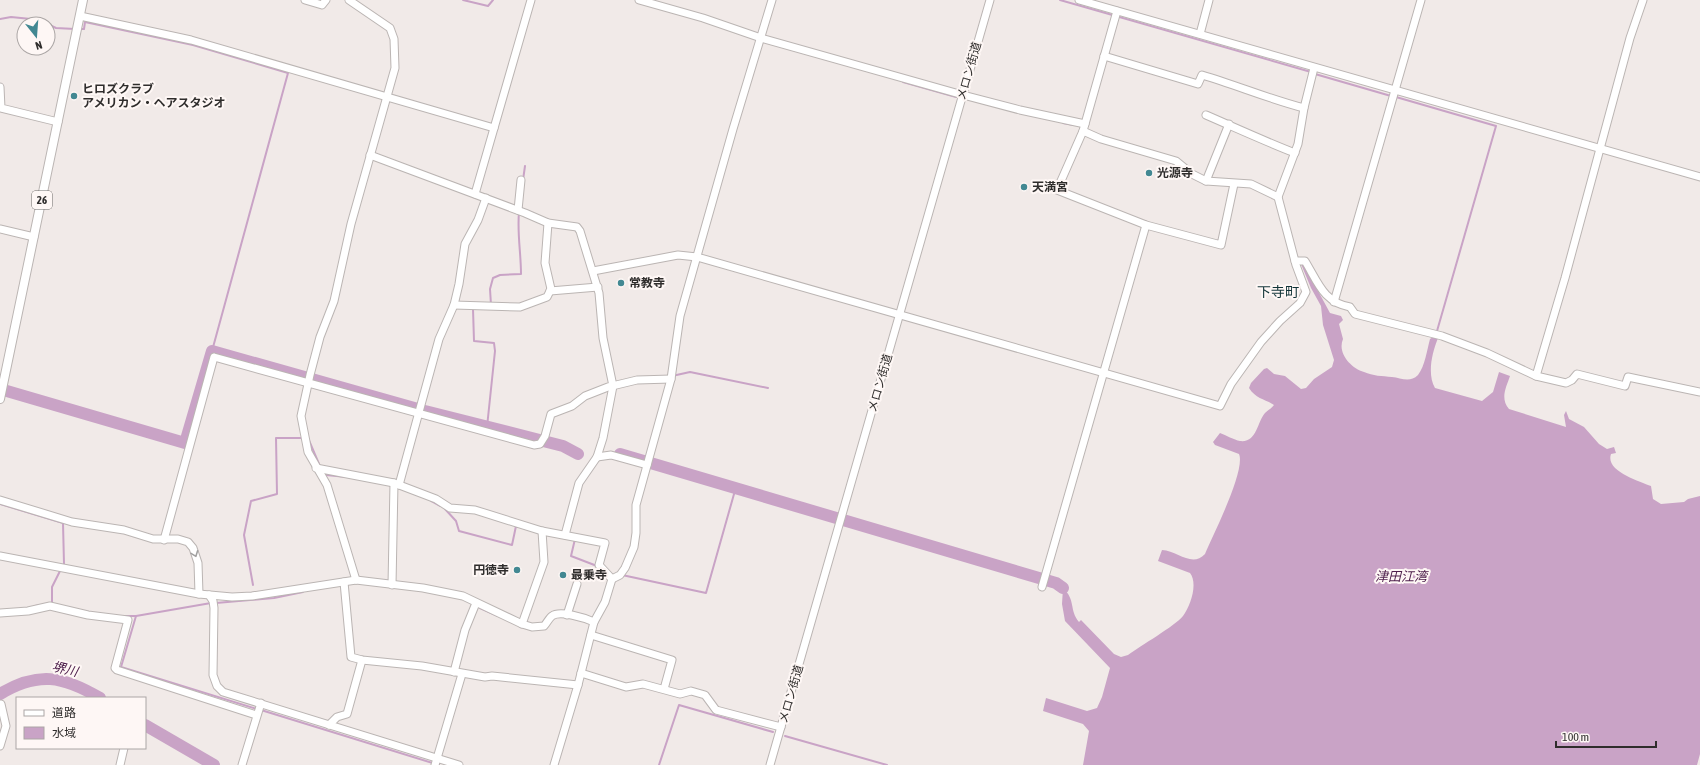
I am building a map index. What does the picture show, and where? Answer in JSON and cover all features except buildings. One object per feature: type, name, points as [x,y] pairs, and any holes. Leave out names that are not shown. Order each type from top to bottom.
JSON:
[{"type":"main road","name":"26","points":[[0,399],[83,0]]},
{"type":"street","points":[[305,0],[322,5],[326,0]]},
{"type":"street","points":[[349,0],[378,19],[393,32],[396,51],[395,68],[351,224],[334,301],[320,338],[308,380],[301,416],[308,452],[327,486],[356,580]]},
{"type":"street","points":[[475,194],[531,0]]},
{"type":"street","points":[[639,0],[703,18],[761,38],[1084,128],[1101,139],[1176,161],[1192,174],[1206,181],[1251,184],[1278,197]]},
{"type":"street","points":[[612,579],[620,575],[625,568],[634,548],[636,533],[636,505],[671,379],[680,316],[733,129],[772,0]]},
{"type":"street","name":"メロン街道","points":[[770,765],[990,0]]},
{"type":"street","points":[[1079,0],[1116,15],[1200,34],[1313,72],[1700,177]]},
{"type":"street","points":[[1200,34],[1209,0]]},
{"type":"street","points":[[1334,302],[1421,0]]},
{"type":"street","points":[[1536,376],[1565,278],[1630,38],[1642,0]]},
{"type":"street","points":[[1116,15],[1084,128],[1058,190],[1146,225],[1221,245],[1234,184]]},
{"type":"street","points":[[80,16],[191,40],[494,128]]},
{"type":"street","points":[[1104,56],[1198,84],[1202,74],[1253,91],[1272,100],[1304,108]]},
{"type":"street","points":[[593,271],[678,255],[697,257],[1102,374],[1220,406],[1231,384],[1261,342],[1304,298],[1306,292],[1295,261],[1278,197],[1295,153],[1313,72]]},
{"type":"street","points":[[0,87],[0,108],[58,122]]},
{"type":"street","points":[[1206,115],[1229,124],[1259,140],[1295,153]]},
{"type":"street","points":[[1206,181],[1229,124]]},
{"type":"street","points":[[370,155],[518,210],[548,223],[577,227],[598,288],[601,303],[600,315],[603,338],[612,386],[603,438],[597,456],[579,483],[565,535]]},
{"type":"street","points":[[518,210],[521,180]]},
{"type":"street","points":[[392,585],[392,544],[396,484],[439,339],[454,305],[465,244],[478,220],[486,198]]},
{"type":"street","points":[[454,305],[520,307],[546,297],[550,291],[546,263],[548,223]]},
{"type":"street","points":[[1042,587],[1146,225]]},
{"type":"street","points":[[0,229],[34,237]]},
{"type":"street","points":[[1295,261],[1305,262],[1325,294],[1334,302],[1350,307],[1355,314],[1442,336],[1487,353],[1536,376],[1566,383],[1572,380],[1577,374],[1625,386],[1628,377],[1700,392]]},
{"type":"street","points":[[550,291],[598,288]]},
{"type":"street","points":[[164,540],[214,357],[308,380],[419,410],[534,445],[540,444],[541,440],[545,436],[551,414],[572,406],[586,396],[612,386],[637,380],[671,379]]},
{"type":"street","points":[[597,456],[611,455],[647,462]]},
{"type":"street","points":[[316,468],[396,484],[436,499],[450,508],[475,510],[542,531],[605,543],[598,565],[608,572],[612,579],[608,593],[594,622],[578,685],[554,765]]},
{"type":"street","points":[[0,500],[72,522],[124,530],[145,538],[164,540],[178,539],[188,542],[193,548],[198,563],[199,594]]},
{"type":"street","points":[[522,624],[544,562],[542,531]]},
{"type":"street","points":[[0,556],[199,594],[232,597],[269,594],[356,580],[446,592],[463,596],[522,624],[538,628],[544,626],[552,616],[556,614],[567,615],[594,622]]},
{"type":"street","points":[[344,582],[351,657],[362,660],[422,666],[462,674],[578,685]]},
{"type":"street","points":[[567,615],[577,584]]},
{"type":"street","points":[[209,595],[213,601],[214,608],[213,675],[217,686],[223,692],[258,709]]},
{"type":"street","points":[[454,672],[465,630],[476,603]]},
{"type":"street","points":[[0,613],[28,611],[50,606],[88,615],[128,620],[115,668],[117,670],[258,709],[329,725],[436,762],[459,765]]},
{"type":"street","points":[[590,635],[672,660],[664,689]]},
{"type":"street","points":[[329,725],[337,717],[347,714],[362,660]]},
{"type":"street","points":[[581,673],[626,687],[643,684],[680,694],[691,691],[705,695],[716,710],[781,727]]},
{"type":"street","points":[[436,762],[462,674]]},
{"type":"street","points":[[0,746],[6,726],[1,704]]},
{"type":"street","points":[[242,765],[258,709]]},
{"type":"street","points":[[120,765],[124,749]]},
{"type":"water","name":"津田江湾","points":[[1303,263],[1330,313],[1341,316],[1343,320],[1339,324],[1343,339],[1342,350],[1346,359],[1359,370],[1374,375],[1412,379],[1418,375],[1422,367],[1426,358],[1430,339],[1433,337],[1438,338],[1431,363],[1431,376],[1435,388],[1482,401],[1493,392],[1499,372],[1510,376],[1504,397],[1506,405],[1509,409],[1566,427],[1564,415],[1566,411],[1569,419],[1584,427],[1599,444],[1607,449],[1614,447],[1616,453],[1611,454],[1613,465],[1631,478],[1651,486],[1653,499],[1661,504],[1684,502],[1688,499],[1700,496],[1700,754],[1697,765],[1083,765],[1089,731],[1083,724],[1043,711],[1046,698],[1087,711],[1097,708],[1102,697],[1110,668],[1065,621],[1062,604],[1063,588],[1070,597],[1074,613],[1079,622],[1081,620],[1114,654],[1121,657],[1128,655],[1157,636],[1183,616],[1191,600],[1193,588],[1192,577],[1190,573],[1158,561],[1162,550],[1190,559],[1200,558],[1205,554],[1233,488],[1240,462],[1239,454],[1215,445],[1213,442],[1220,433],[1235,440],[1246,441],[1250,439],[1256,431],[1262,417],[1274,405],[1258,397],[1249,388],[1251,383],[1264,369],[1267,368],[1274,374],[1285,376],[1301,389],[1306,388],[1314,379],[1332,367],[1334,360],[1323,325],[1321,306],[1311,288],[1301,264]]},
{"type":"waterway","points":[[463,0],[488,6],[493,0]]},
{"type":"waterway","points":[[1060,0],[1311,72]]},
{"type":"waterway","points":[[0,19],[11,17],[31,19],[41,21],[56,28],[75,29]]},
{"type":"waterway","points":[[79,29],[84,29],[85,22],[193,45],[288,73],[212,351]]},
{"type":"waterway","points":[[1315,74],[1391,96]]},
{"type":"waterway","points":[[903,82],[956,97]]},
{"type":"waterway","points":[[1396,97],[1496,126],[1437,331]]},
{"type":"waterway","points":[[1063,123],[1074,125]]},
{"type":"waterway","points":[[523,180],[525,166]]},
{"type":"waterway","points":[[491,305],[490,289],[493,278],[500,275],[521,274],[518,228],[519,212]]},
{"type":"waterway","points":[[475,309],[473,309],[474,341],[494,343],[495,351],[487,427]]},
{"type":"waterway","points":[[0,389],[185,443],[212,351],[425,411],[563,446],[578,454]]},
{"type":"waterway","points":[[672,376],[690,372],[768,388]]},
{"type":"waterway","points":[[253,585],[244,535],[251,501],[277,494],[276,438],[303,438]]},
{"type":"waterway","points":[[308,438],[319,464]]},
{"type":"waterway","points":[[620,454],[1056,583],[1063,588]]},
{"type":"waterway","points":[[324,472],[326,475],[347,477]]},
{"type":"waterway","points":[[622,575],[706,593],[736,487]]},
{"type":"waterway","points":[[431,501],[440,506]]},
{"type":"waterway","points":[[0,504],[63,523],[64,564]]},
{"type":"waterway","points":[[445,509],[456,521],[459,531],[512,545],[516,526],[518,527]]},
{"type":"waterway","points":[[573,539],[575,539],[571,556],[597,566]]},
{"type":"waterway","points":[[54,604],[52,604],[52,587],[60,571]]},
{"type":"waterway","points":[[216,603],[274,598],[303,592]]},
{"type":"waterway","points":[[136,616],[211,603]]},
{"type":"waterway","points":[[35,606],[48,604]]},
{"type":"waterway","points":[[480,608],[498,616]]},
{"type":"waterway","points":[[121,616],[136,616],[121,667],[257,709]]},
{"type":"waterway","name":"堺川","points":[[0,694],[26,682],[39,679],[50,679],[74,685],[98,697]]},
{"type":"waterway","points":[[659,765],[679,705],[773,732]]},
{"type":"waterway","points":[[261,710],[439,765]]},
{"type":"waterway","name":"堺川","points":[[146,726],[214,765]]},
{"type":"waterway","points":[[785,736],[887,765]]},
{"type":"place","name":"ヒロズクラブ アメリカン・ヘアスタジオ","points":[[74,96]]},
{"type":"place","name":"光源寺","points":[[1149,173]]},
{"type":"place","name":"天満宮","points":[[1024,187]]},
{"type":"place","name":"常教寺","points":[[621,283]]},
{"type":"place","name":"円徳寺","points":[[517,570]]},
{"type":"place","name":"最乗寺","points":[[563,575]]},
{"type":"district","name":"下寺町","points":[[1278,292]]}]
